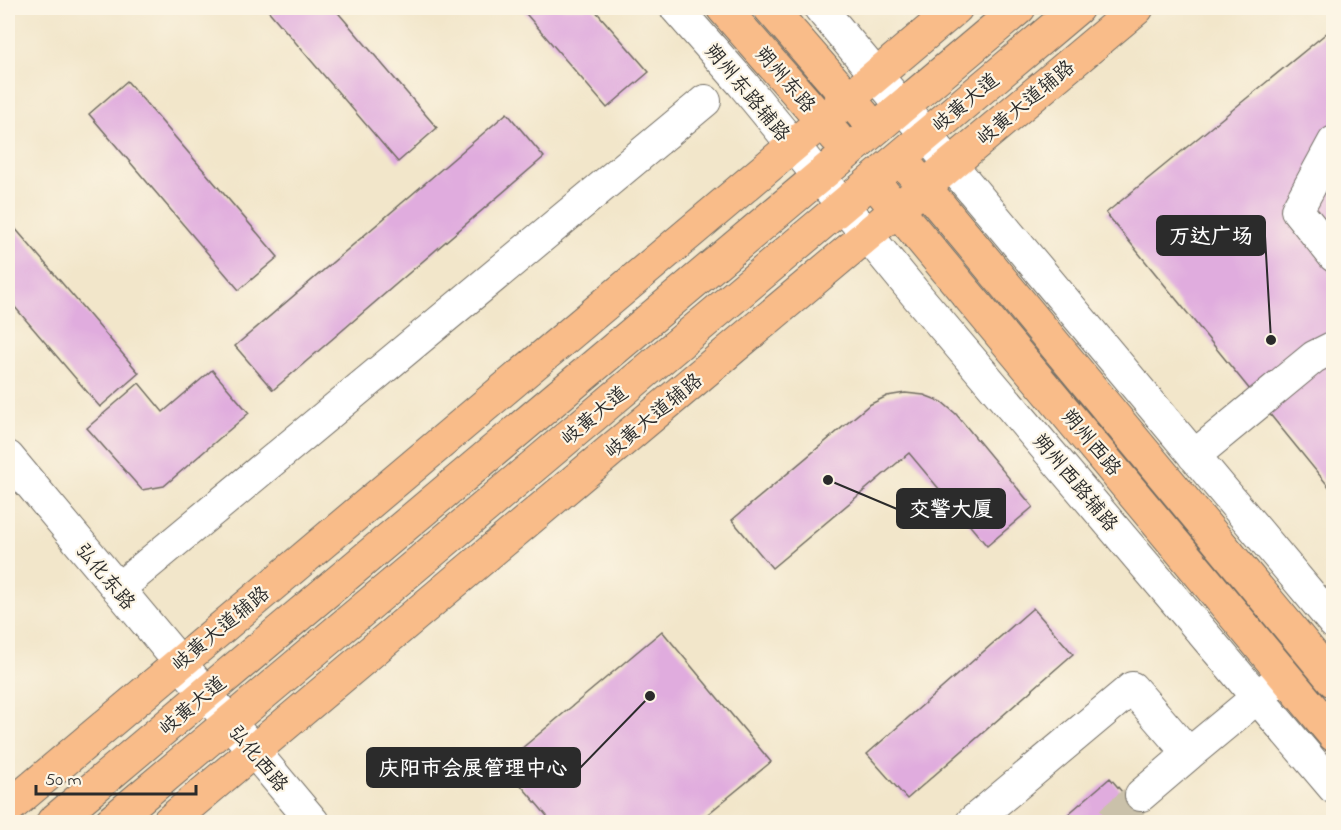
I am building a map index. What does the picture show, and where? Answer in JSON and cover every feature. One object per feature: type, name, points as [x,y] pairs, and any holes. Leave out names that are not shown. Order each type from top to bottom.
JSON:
[{"type":"main road","name":"朔州东路","points":[[723,8],[848,151]]},
{"type":"main road","name":"朔州东路","points":[[770,8],[875,129]]},
{"type":"main road","name":"岐黄大道辅路","points":[[8,808],[956,8]]},
{"type":"main road","name":"岐黄大道","points":[[53,822],[1018,8]]},
{"type":"main road","name":"岐黄大道","points":[[111,822],[1077,8]]},
{"type":"main road","name":"岐黄大道辅路","points":[[169,822],[1137,8]]},
{"type":"main road","name":"朔州西路","points":[[875,129],[1334,681]]},
{"type":"main road","name":"朔州西路","points":[[848,151],[1334,735]]},
{"type":"street","name":"朔州东路辅路","points":[[676,8],[819,177]]},
{"type":"street","points":[[815,60],[827,11]]},
{"type":"street","points":[[827,11],[876,76],[1334,623]]},
{"type":"street","points":[[118,589],[705,101]]},
{"type":"street","points":[[1334,142],[1297,210],[1334,256]]},
{"type":"street","name":"朔州西路辅路","points":[[819,177],[1334,788]]},
{"type":"street","points":[[1194,456],[1314,357],[1334,347]]},
{"type":"street","name":"弘化东路","points":[[8,457],[118,589],[171,670]]},
{"type":"street","name":"弘化东路","points":[[8,489],[197,700]]},
{"type":"street","points":[[1141,795],[1285,675]]},
{"type":"street","points":[[972,822],[1132,688],[1189,754]]},
{"type":"street","name":"弘化西路","points":[[197,700],[245,758],[287,822]]},
{"type":"street","name":"弘化西路","points":[[245,758],[313,822]]},
{"type":"building","points":[[266,8],[334,8],[437,128],[398,162]]},
{"type":"building","points":[[521,8],[593,8],[649,72],[607,108]]},
{"type":"building","points":[[1334,27],[1334,493],[1106,213]]},
{"type":"building","points":[[127,81],[278,257],[239,290],[89,114]]},
{"type":"building","points":[[507,113],[544,157],[273,390],[235,346]]},
{"type":"building","points":[[8,220],[139,373],[100,407],[8,299]]},
{"type":"building","points":[[212,370],[249,413],[164,486],[142,490],[87,428],[139,383],[163,412]]},
{"type":"building","points":[[905,393],[924,395],[942,402],[956,414],[1033,507],[987,546],[909,453],[772,568],[732,520],[869,405],[887,396]]},
{"type":"building","points":[[1033,608],[1073,654],[907,799],[867,754]]},
{"type":"building","points":[[662,631],[771,762],[698,822],[552,822],[503,764]]},
{"type":"building","points":[[1110,778],[1142,815],[1134,822],[1059,822]]},
{"type":"tunnel","points":[[1110,822],[1141,795]]},
{"type":"place","name":"万达广场","points":[[1271,340]]},
{"type":"place","name":"交警大厦","points":[[828,480]]},
{"type":"place","name":"庆阳市会展管理中心","points":[[650,696]]}]
